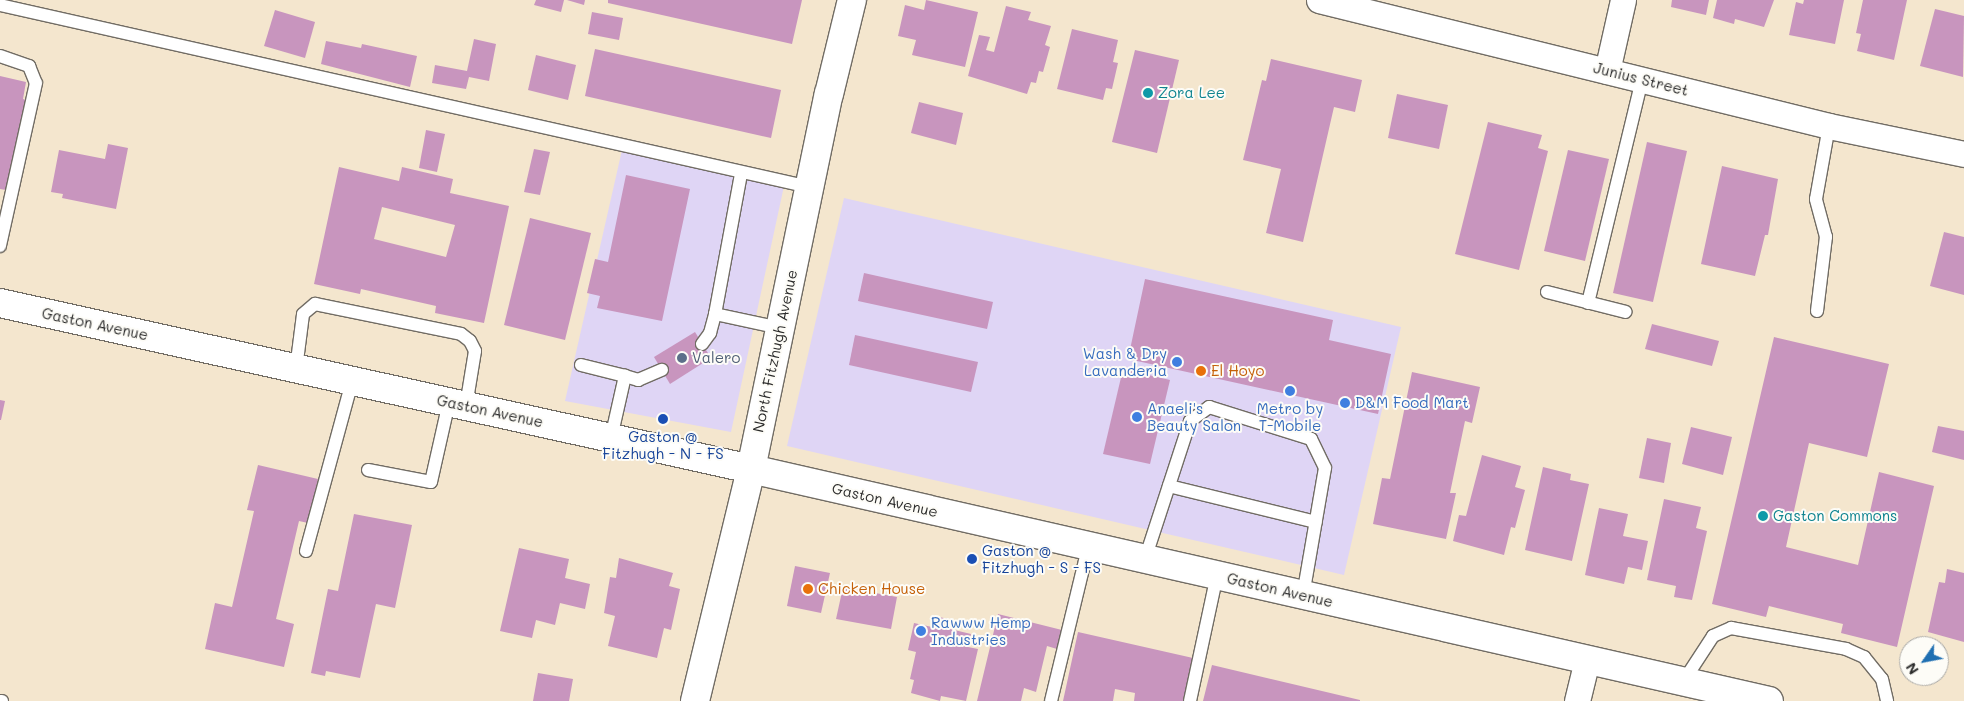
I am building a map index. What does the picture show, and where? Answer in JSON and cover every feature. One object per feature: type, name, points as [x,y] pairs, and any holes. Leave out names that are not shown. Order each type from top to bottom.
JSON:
[{"type":"main road","name":"North Fitzhugh Avenue","points":[[695,701],[751,469],[810,187],[852,0]]},
{"type":"main road","name":"Gaston Avenue","points":[[0,303],[751,469],[1088,548],[1217,575],[1770,701]]},
{"type":"street","name":"Junius Street","points":[[1319,0],[1829,126],[1964,154]]},
{"type":"street","points":[[1607,71],[1623,0]]},
{"type":"street","points":[[1577,701],[1587,660]]},
{"type":"lane","points":[[0,6],[741,174],[810,187]]},
{"type":"lane","points":[[0,56],[29,66],[36,83],[0,246]]},
{"type":"lane","points":[[1588,302],[1642,80]]},
{"type":"lane","points":[[1817,311],[1826,237],[1816,199],[1829,126]]},
{"type":"lane","points":[[702,344],[710,333],[715,314],[741,174]]},
{"type":"lane","points":[[1547,292],[1626,312]]},
{"type":"lane","points":[[296,369],[302,314],[315,304],[461,334],[470,341],[475,351],[431,482],[368,470]]},
{"type":"lane","points":[[715,314],[780,328]]},
{"type":"lane","points":[[581,365],[638,380],[662,370]]},
{"type":"lane","points":[[611,438],[625,376]]},
{"type":"lane","points":[[306,551],[352,382]]},
{"type":"lane","points":[[1145,559],[1190,421],[1209,407],[1311,439],[1325,468],[1302,595]]},
{"type":"lane","points":[[1169,486],[1316,522]]},
{"type":"lane","points":[[1051,701],[1088,548]]},
{"type":"lane","points":[[1190,701],[1217,575]]},
{"type":"lane","points":[[1682,682],[1713,636],[1731,628],[1846,649],[1864,657],[1882,679],[1887,701]]},
{"type":"shaded area","points":[[622,150],[784,186],[731,432],[565,401]]},
{"type":"shaded area","points":[[844,198],[1401,327],[1344,575],[787,446]]},
{"type":"building","points":[[536,0],[564,0],[561,12],[534,5]]},
{"type":"building","points":[[567,0],[585,0],[584,5]]},
{"type":"building","points":[[608,0],[802,0],[792,44],[608,3]]},
{"type":"building","points":[[926,0],[978,12],[965,67],[912,55],[916,40],[898,36],[905,5],[924,10]]},
{"type":"building","points":[[1672,0],[1709,0],[1706,15],[1671,7]]},
{"type":"building","points":[[1717,0],[1774,0],[1764,27],[1735,19],[1734,24],[1713,18]]},
{"type":"building","points":[[1804,0],[1844,0],[1835,44],[1789,35],[1796,2],[1803,4]]},
{"type":"building","points":[[1863,0],[1907,0],[1894,60],[1857,51],[1861,34],[1856,33]]},
{"type":"building","points":[[1006,6],[1031,12],[1028,20],[1051,26],[1045,45],[1050,47],[1043,72],[1039,71],[1036,83],[1031,82],[1027,94],[968,76],[979,35],[990,37],[986,50],[994,52]]},
{"type":"building","points":[[1935,9],[1964,16],[1963,77],[1920,66]]},
{"type":"building","points":[[275,10],[315,22],[305,58],[264,46]]},
{"type":"building","points":[[592,12],[623,18],[619,40],[588,34]]},
{"type":"building","points":[[1072,29],[1118,40],[1113,62],[1118,63],[1112,89],[1106,88],[1103,100],[1057,89]]},
{"type":"building","points":[[474,39],[496,44],[489,81],[469,77],[466,89],[432,83],[435,65],[467,71]]},
{"type":"building","points":[[326,41],[361,48],[362,44],[417,56],[410,87],[321,64]]},
{"type":"building","points":[[595,49],[781,90],[771,138],[585,96]]},
{"type":"building","name":"Zora Lee","points":[[1135,50],[1179,60],[1157,153],[1112,142]]},
{"type":"building","points":[[536,55],[576,65],[568,100],[528,90]]},
{"type":"building","points":[[1271,59],[1362,80],[1355,112],[1334,107],[1303,242],[1266,233],[1281,169],[1243,160],[1262,80],[1266,81]]},
{"type":"building","points":[[0,76],[26,82],[23,99],[26,100],[6,190],[0,189]]},
{"type":"building","points":[[1397,94],[1448,105],[1439,149],[1388,138]]},
{"type":"building","points":[[919,102],[963,113],[956,145],[911,133]]},
{"type":"building","points":[[1488,122],[1542,135],[1538,148],[1548,151],[1519,270],[1455,254]]},
{"type":"building","points":[[426,130],[445,134],[437,172],[419,168]]},
{"type":"building","points":[[1647,142],[1687,151],[1653,302],[1613,293]]},
{"type":"building","points":[[108,144],[128,148],[116,209],[62,198],[63,194],[51,192],[59,150],[105,159]]},
{"type":"building","points":[[534,149],[550,152],[540,195],[524,192]]},
{"type":"building","points":[[1568,150],[1609,159],[1585,261],[1544,251]]},
{"type":"building","points":[[1722,166],[1778,179],[1768,235],[1765,235],[1755,276],[1701,264]]},
{"type":"building","points":[[339,167],[399,181],[402,167],[453,179],[450,193],[509,206],[484,323],[435,313],[436,306],[361,289],[360,294],[314,284]],"holes":[[[382,207],[455,225],[446,257],[374,239]]]},
{"type":"building","points":[[626,175],[690,189],[662,321],[597,308],[600,296],[587,293],[595,259],[608,262]]},
{"type":"building","points":[[530,218],[591,233],[565,340],[504,325]]},
{"type":"building","points":[[1944,232],[1964,237],[1964,295],[1930,286]]},
{"type":"building","points":[[864,273],[993,302],[987,329],[858,301]]},
{"type":"building","points":[[1145,279],[1333,320],[1329,340],[1391,354],[1378,414],[1128,359]]},
{"type":"building","points":[[1652,324],[1719,341],[1712,366],[1645,349]]},
{"type":"building","name":"Valero","points":[[695,332],[711,358],[670,384],[654,357]]},
{"type":"building","points":[[855,335],[978,362],[971,392],[849,365]]},
{"type":"building","name":"Gaston Commons","points":[[1774,337],[1889,364],[1867,457],[1809,443],[1786,547],[1858,565],[1879,472],[1934,486],[1897,647],[1841,633],[1843,624],[1769,606],[1766,617],[1712,604]]},
{"type":"building","name":"Anaeli's Beauty Salon","points":[[1123,369],[1170,380],[1150,464],[1103,454]]},
{"type":"building","points":[[1412,372],[1480,387],[1472,423],[1465,421],[1450,493],[1456,493],[1446,539],[1373,524],[1382,478],[1390,479]]},
{"type":"building","points":[[0,400],[5,401],[1,420],[0,420]]},
{"type":"building","points":[[1938,426],[1964,431],[1964,460],[1932,452]]},
{"type":"building","points":[[1691,427],[1732,437],[1723,475],[1682,464]]},
{"type":"building","points":[[1647,438],[1671,443],[1664,483],[1639,478]]},
{"type":"building","points":[[1482,455],[1521,466],[1515,487],[1525,490],[1515,528],[1511,527],[1504,555],[1453,541],[1459,515],[1466,516]]},
{"type":"building","points":[[258,465],[318,479],[308,523],[299,521],[276,619],[294,624],[284,667],[205,649],[215,603],[232,607],[254,511],[247,510]]},
{"type":"building","points":[[1543,467],[1571,474],[1570,480],[1589,484],[1572,561],[1525,550]]},
{"type":"building","points":[[1664,499],[1701,507],[1696,528],[1707,531],[1692,600],[1674,597],[1676,586],[1647,580]]},
{"type":"building","points":[[1599,508],[1628,514],[1623,536],[1648,541],[1642,570],[1628,567],[1624,584],[1585,575]]},
{"type":"building","points":[[354,514],[412,525],[395,608],[376,604],[360,678],[326,671],[325,676],[311,673],[328,589],[338,591]]},
{"type":"building","points":[[519,548],[569,559],[565,578],[590,584],[585,609],[560,603],[555,625],[536,620],[532,638],[500,631]]},
{"type":"building","points":[[619,558],[673,573],[669,586],[680,589],[671,630],[664,628],[657,658],[608,646],[615,616],[604,613],[610,577],[616,578]]},
{"type":"building","name":"Chicken House","points":[[795,566],[830,573],[821,613],[787,606]]},
{"type":"building","points":[[1947,569],[1964,573],[1964,642],[1949,638],[1949,636],[1928,632],[1939,582],[1945,583]]},
{"type":"building","points":[[843,587],[897,597],[891,629],[836,619]]},
{"type":"building","points":[[998,614],[1062,630],[1057,649],[1047,646],[1036,692],[1024,688],[1021,701],[977,701]]},
{"type":"building","points":[[935,616],[948,619],[946,628],[971,634],[968,647],[978,649],[966,701],[941,696],[940,701],[911,693],[914,680],[910,679],[916,652],[908,650],[914,623],[932,627]]},
{"type":"building","points":[[1078,632],[1193,658],[1183,701],[1134,701],[1135,693],[1115,689],[1113,701],[1063,701]]},
{"type":"building","points":[[1212,665],[1360,700],[1360,701],[1203,701]]},
{"type":"building","points":[[538,673],[573,679],[569,701],[533,701]]},
{"type":"place","name":"Zora Lee","points":[[1148,93]]},
{"type":"place","name":"Valero","points":[[682,358]]},
{"type":"place","name":"Wash & Dry Lavanderia","points":[[1177,362]]},
{"type":"place","name":"El Hoyo","points":[[1201,371]]},
{"type":"place","name":"Metro by T-Mobile","points":[[1290,391]]},
{"type":"place","name":"D&M Food Mart","points":[[1345,403]]},
{"type":"place","name":"Anaeli's Beauty Salon","points":[[1137,417]]},
{"type":"place","name":"Gaston @ Fitzhugh - N - FS","points":[[663,419]]},
{"type":"place","name":"Gaston Commons","points":[[1763,516]]},
{"type":"place","name":"Gaston @ Fitzhugh - S - FS","points":[[972,559]]},
{"type":"place","name":"Chicken House","points":[[808,589]]},
{"type":"place","name":"Rawww Hemp Industries","points":[[921,631]]}]
